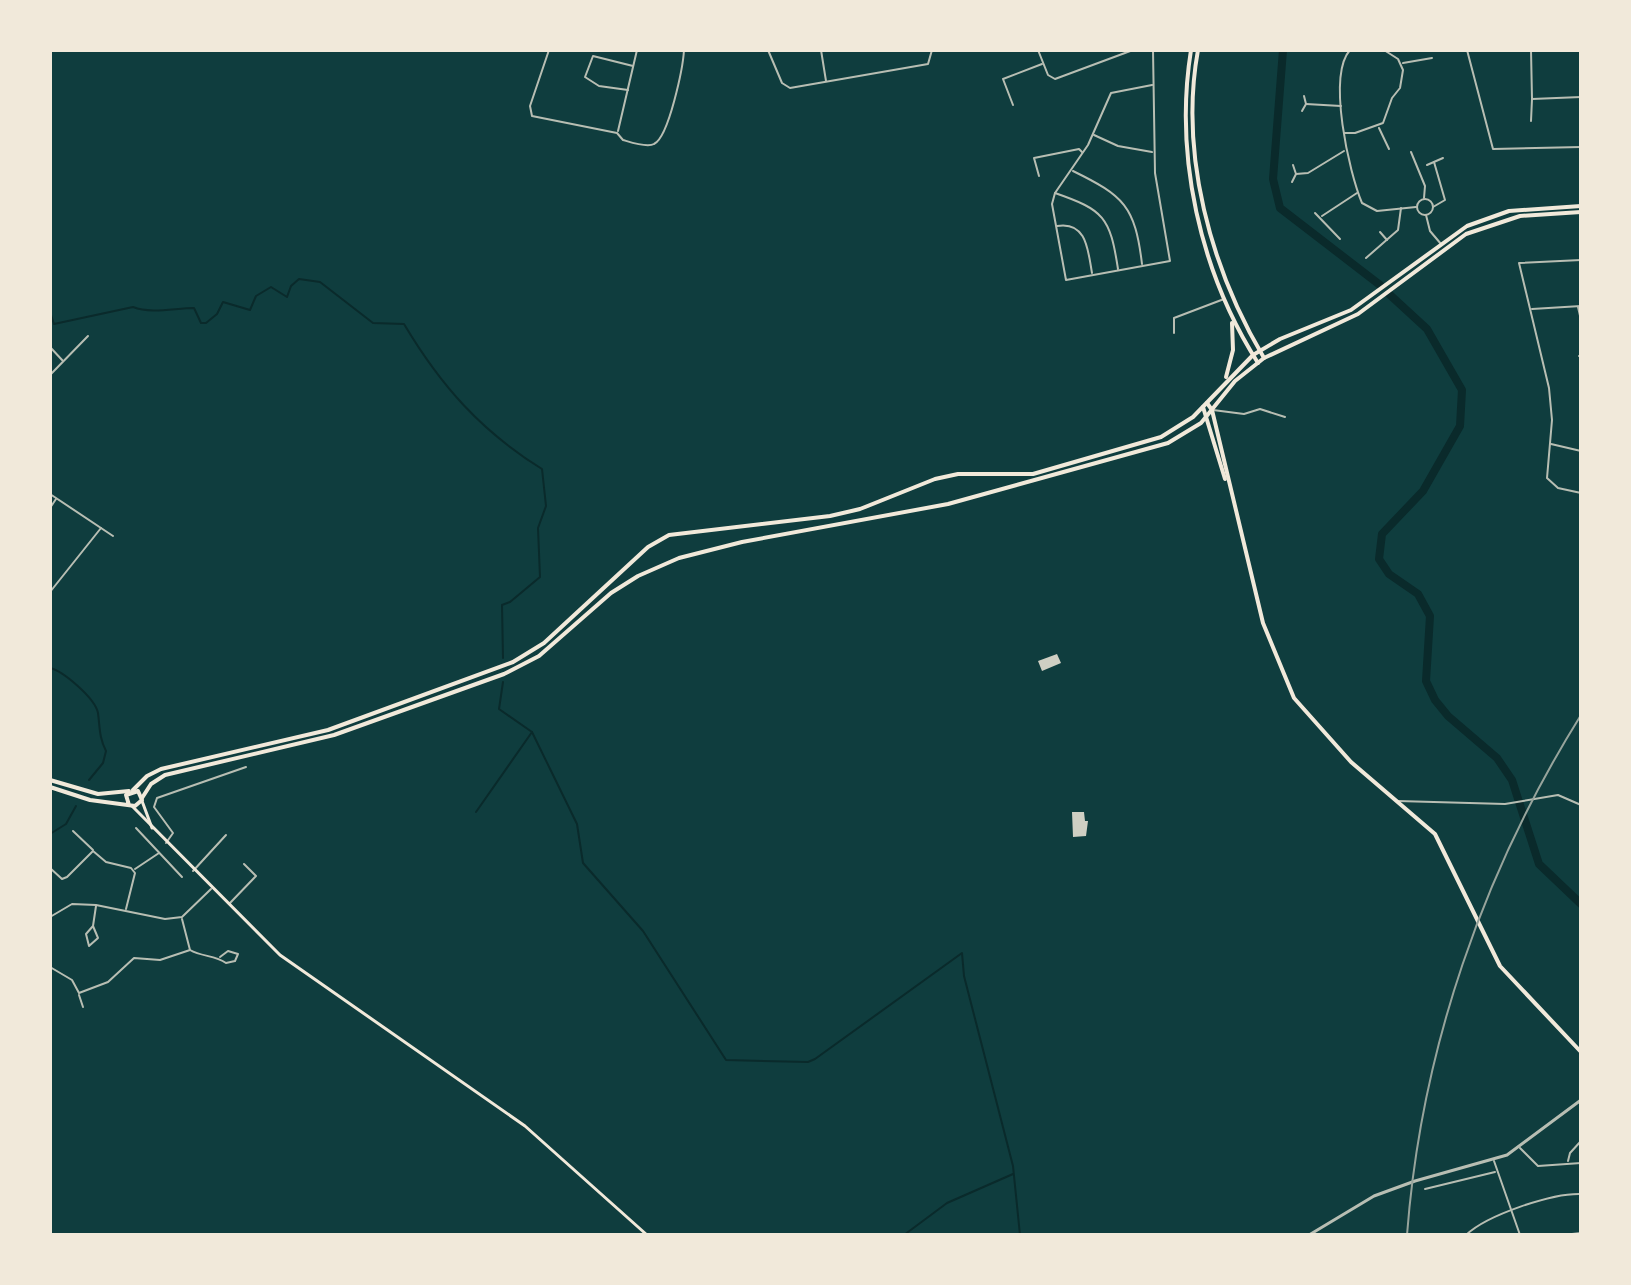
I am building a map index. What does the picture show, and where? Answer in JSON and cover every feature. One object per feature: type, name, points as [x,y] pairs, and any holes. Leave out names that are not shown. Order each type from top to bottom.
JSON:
[{"type":"main road","points":[[1191,50],[1186,94],[1186,153],[1193,194],[1231,315],[1258,363]]},
{"type":"main road","points":[[1198,50],[1193,94],[1198,177],[1225,273],[1242,320],[1264,358]]},
{"type":"main road","points":[[647,1235],[525,1126],[280,955],[131,806],[126,798],[131,790],[161,769],[328,730],[513,662],[544,643],[648,547],[669,535],[830,516],[958,474],[1033,474],[1161,437],[1205,405],[1253,355],[1364,301],[1467,226],[1500,213],[1581,209]]},
{"type":"main road","points":[[50,787],[90,800],[131,806],[142,799],[151,784],[165,775],[334,735],[515,669],[554,645],[611,593],[638,576],[679,558],[742,542],[923,510],[1031,484],[1168,443],[1186,435],[1208,417],[1226,392],[1264,358],[1368,307],[1466,234],[1504,220],[1581,209]]},
{"type":"main road","points":[[1217,276],[1225,273]]},
{"type":"main road","points":[[1364,301],[1368,307]]},
{"type":"main road","points":[[1224,383],[1234,340],[1231,315]]},
{"type":"main road","points":[[1235,324],[1242,320]]},
{"type":"main road","points":[[1205,405],[1212,410],[1263,623],[1290,691],[1322,732],[1396,801],[1425,822],[1445,848],[1473,917],[1505,973],[1581,1052]]},
{"type":"main road","points":[[1205,405],[1222,474],[1227,481]]},
{"type":"main road","points":[[50,780],[98,794],[131,790],[142,799],[154,831]]},
{"type":"street","points":[[549,50],[530,106],[532,116],[617,133],[623,140],[651,145],[657,142],[678,88],[684,50]]},
{"type":"street","points":[[617,133],[637,50]]},
{"type":"street","points":[[768,50],[784,87],[928,64],[932,59],[932,50]]},
{"type":"street","points":[[821,50],[826,82]]},
{"type":"street","points":[[1038,50],[1050,77],[1058,78],[1133,50]]},
{"type":"street","points":[[1152,85],[1111,93],[1083,152],[1055,193],[1052,204],[1066,280],[1170,261],[1154,152],[1153,50]]},
{"type":"street","points":[[1350,50],[1341,69],[1343,133],[1345,150],[1362,203],[1373,211],[1416,207]]},
{"type":"street","points":[[1384,50],[1402,63],[1432,58]]},
{"type":"street","points":[[1467,50],[1493,149],[1581,147]]},
{"type":"street","points":[[1531,50],[1531,121]]},
{"type":"street","points":[[628,90],[599,86],[585,77],[593,56],[633,66]]},
{"type":"street","points":[[1013,105],[1003,79],[1043,63]]},
{"type":"street","points":[[1379,127],[1400,88],[1402,63]]},
{"type":"street","points":[[1302,111],[1306,104],[1304,96]]},
{"type":"street","points":[[1532,99],[1581,97]]},
{"type":"street","points":[[1306,104],[1342,106]]},
{"type":"street","points":[[1343,133],[1379,127]]},
{"type":"street","points":[[1379,127],[1389,149]]},
{"type":"street","points":[[1093,134],[1118,146],[1154,152]]},
{"type":"street","points":[[1039,176],[1034,158],[1079,149],[1083,152]]},
{"type":"street","points":[[1296,174],[1308,173],[1345,150]]},
{"type":"street","points":[[1411,152],[1425,186],[1423,199],[1416,207]]},
{"type":"street","points":[[1427,165],[1443,158]]},
{"type":"street","points":[[1426,215],[1445,200],[1434,162]]},
{"type":"street","points":[[1292,182],[1296,174],[1293,165]]},
{"type":"street","points":[[1072,170],[1105,186],[1129,208],[1136,223],[1142,265]]},
{"type":"street","points":[[1055,193],[1086,204],[1103,216],[1111,233],[1118,270]]},
{"type":"street","points":[[1322,216],[1341,201],[1358,193]]},
{"type":"street","points":[[1423,199],[1433,207]]},
{"type":"street","points":[[1366,258],[1387,241],[1402,220],[1401,206]]},
{"type":"street","points":[[1416,207],[1419,213],[1426,215]]},
{"type":"street","points":[[1315,213],[1322,216],[1340,239]]},
{"type":"street","points":[[1426,215],[1430,231],[1444,248]]},
{"type":"street","points":[[1056,226],[1073,226],[1083,234],[1093,275]]},
{"type":"street","points":[[1380,232],[1387,241]]},
{"type":"street","points":[[1581,260],[1519,263],[1549,388],[1551,444],[1548,480],[1558,488],[1581,493]]},
{"type":"street","points":[[1174,333],[1174,318],[1225,299]]},
{"type":"street","points":[[1531,309],[1579,306],[1581,320]]},
{"type":"street","points":[[50,375],[88,336]]},
{"type":"street","points":[[50,347],[63,361]]},
{"type":"street","points":[[1212,410],[1244,414],[1260,409],[1285,417]]},
{"type":"street","points":[[1551,444],[1581,451]]},
{"type":"street","points":[[50,494],[113,536]]},
{"type":"street","points":[[50,508],[56,498]]},
{"type":"street","points":[[50,591],[101,528]]},
{"type":"street","points":[[166,843],[173,833],[154,807],[157,798],[246,767]]},
{"type":"street","points":[[1396,801],[1516,802],[1562,795],[1581,805]]},
{"type":"street","points":[[136,828],[182,877]]},
{"type":"street","points":[[73,831],[106,862],[134,869]]},
{"type":"street","points":[[79,837],[83,831]]},
{"type":"street","points":[[193,871],[226,835]]},
{"type":"street","points":[[50,868],[62,879],[93,851]]},
{"type":"street","points":[[126,910],[134,869],[159,853]]},
{"type":"street","points":[[229,904],[256,876],[244,864]]},
{"type":"street","points":[[169,875],[175,870]]},
{"type":"street","points":[[50,917],[72,904],[96,905],[165,919],[182,917],[212,888]]},
{"type":"street","points":[[93,926],[96,905]]},
{"type":"street","points":[[182,917],[190,950],[201,957],[220,957]]},
{"type":"street","points":[[79,993],[108,982],[134,958],[160,960],[190,950]]},
{"type":"street","points":[[50,967],[72,980],[83,1007]]},
{"type":"street","points":[[1309,1235],[1374,1196],[1415,1181],[1493,1160],[1520,1148],[1581,1100]]},
{"type":"street","points":[[1568,1162],[1570,1153],[1581,1141]]},
{"type":"street","points":[[1520,1148],[1538,1166],[1581,1163]]},
{"type":"street","points":[[1493,1160],[1520,1235]]},
{"type":"street","points":[[1425,1189],[1497,1172]]},
{"type":"street","points":[[1432,1187],[1434,1193]]},
{"type":"street","points":[[1466,1235],[1512,1211],[1560,1194],[1581,1194]]},
{"type":"street","points":[[1563,1235],[1581,1233]]},
{"type":"building","points":[[1057,654],[1061,663],[1042,671],[1038,661]]},
{"type":"building","points":[[1072,812],[1084,812],[1085,821],[1088,821],[1086,836],[1073,837]]},
{"type":"waterway","points":[[1283,50],[1273,179],[1280,208],[1380,285]]},
{"type":"waterway","points":[[50,312],[54,324],[133,307],[155,310],[194,308],[201,323],[206,323],[217,314],[223,302],[250,310],[256,296],[271,287],[287,297],[291,286],[299,279],[320,282],[373,323],[404,324],[464,406],[500,439],[542,469],[546,506],[538,528],[540,577],[502,605],[503,658]]},
{"type":"waterway","points":[[1389,294],[1427,329],[1462,390],[1460,426],[1423,491],[1382,534],[1379,559],[1389,574],[1418,594],[1430,616],[1426,681],[1435,700],[1448,716],[1497,758],[1512,780],[1539,864],[1581,904]]},
{"type":"waterway","points":[[50,668],[78,686],[96,707],[106,751],[103,763],[89,780]]},
{"type":"waterway","points":[[476,812],[532,732],[499,709],[503,682]]},
{"type":"waterway","points":[[532,732],[577,824],[583,863],[643,931],[726,1060],[808,1062],[815,1059],[962,953],[964,976],[1013,1166],[1020,1235]]},
{"type":"waterway","points":[[50,834],[66,824],[76,806]]},
{"type":"waterway","points":[[904,1235],[947,1203],[1013,1174]]},
{"type":"railway","points":[[1407,1235],[1414,1166],[1426,1098],[1462,964],[1514,836],[1581,715]]}]
